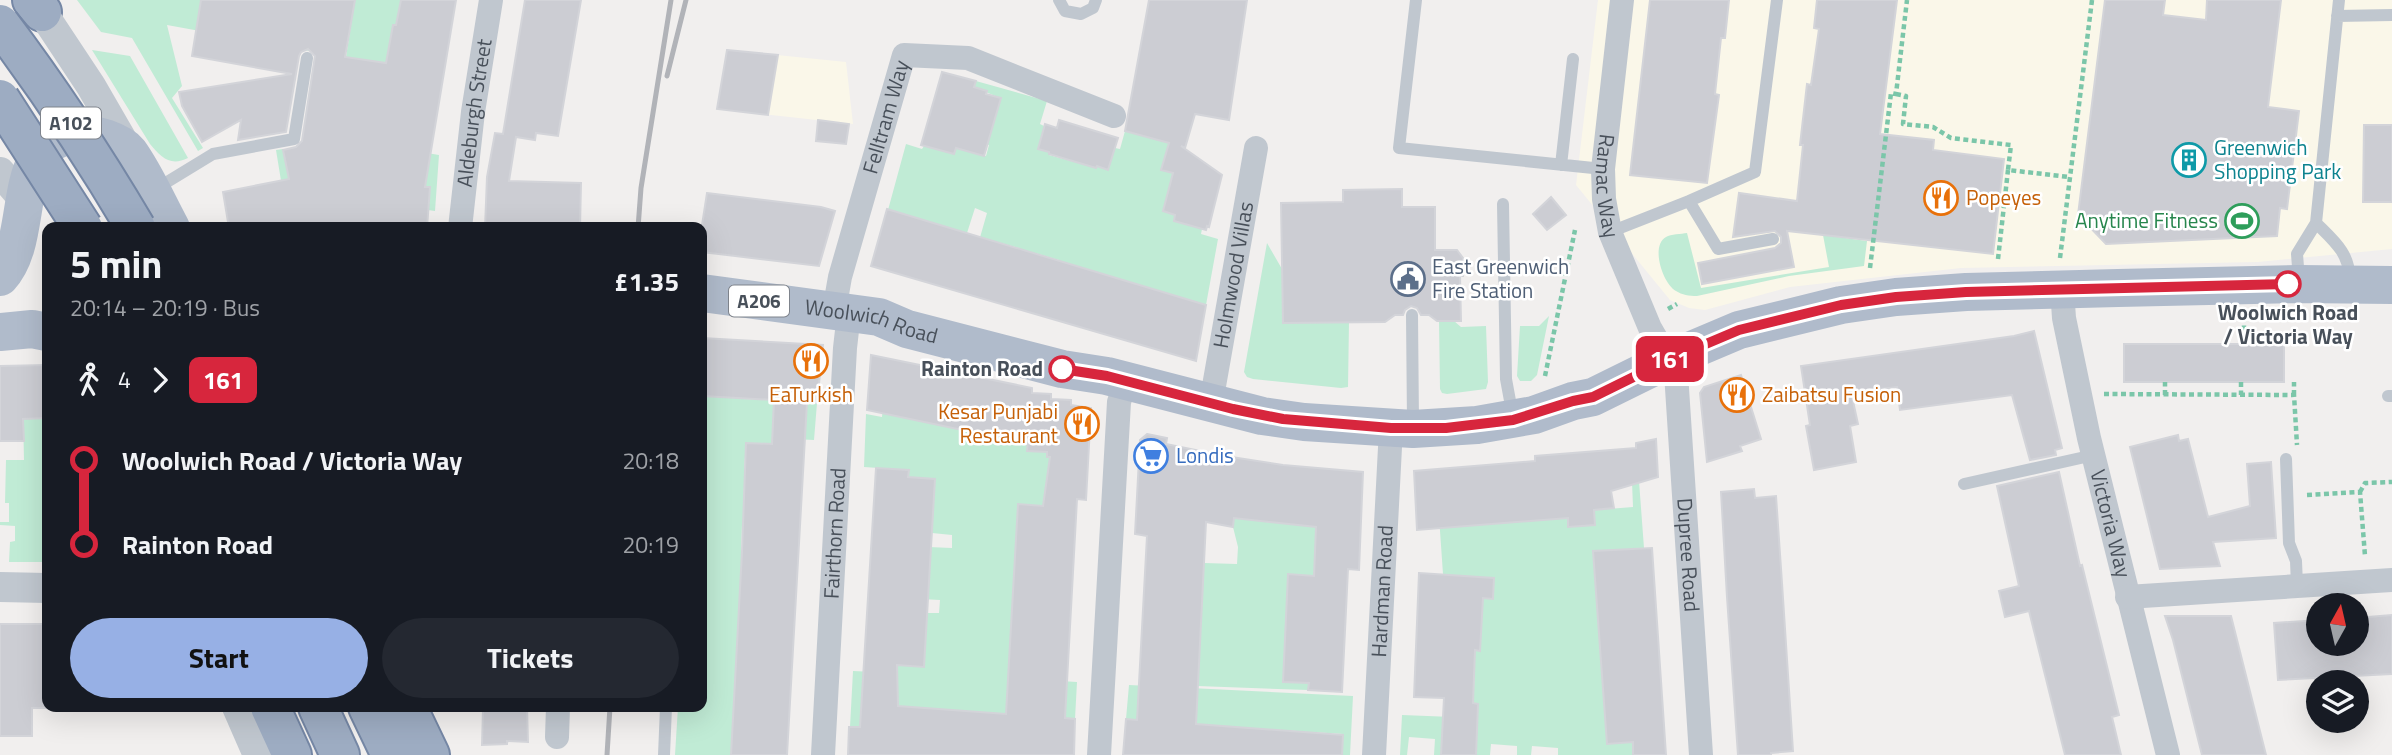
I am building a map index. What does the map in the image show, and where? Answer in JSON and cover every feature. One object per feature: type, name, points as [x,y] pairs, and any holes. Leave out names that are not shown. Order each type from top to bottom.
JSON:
[{"type":"highway","name":"A102","points":[[0,24],[81,138],[132,222]]},
{"type":"highway","name":"A102","points":[[0,99],[79,222]]},
{"type":"highway","points":[[272,712],[292,755]]},
{"type":"highway","points":[[320,712],[340,755]]},
{"type":"highway","points":[[370,712],[391,755]]},
{"type":"highway","points":[[409,712],[429,755]]},
{"type":"main road","points":[[12,186],[31,171],[38,156],[50,144],[66,135],[87,134],[108,139],[128,150],[168,222]]},
{"type":"main road","points":[[12,186],[42,232]]},
{"type":"main road","points":[[0,276],[14,253],[20,233],[12,186]]},
{"type":"main road","name":"Woolwich Road","points":[[707,294],[879,317],[907,328],[1070,371],[1126,381],[1211,404],[1283,419],[1402,428],[1446,428],[1513,420],[1593,397],[1668,360],[1750,326],[1841,305],[2061,274],[2293,284],[2392,285]]},
{"type":"main road","points":[[0,332],[32,329],[42,331]]},
{"type":"street","name":"Aldeburgh Street","points":[[461,222],[473,112],[491,0]]},
{"type":"street","name":"Ramac Way","points":[[1622,0],[1604,169],[1604,199],[1610,232],[1650,328],[1668,360]]},
{"type":"street","points":[[39,4],[128,150]]},
{"type":"street","name":"Felltram Way","points":[[842,312],[840,277],[904,55],[968,58],[1114,116]]},
{"type":"street","name":"Holmwood Villas","points":[[1211,404],[1256,148]]},
{"type":"street","name":"Victoria Way","points":[[2061,274],[2064,318],[2094,455],[2168,755]]},
{"type":"street","name":"Fairthorn Road","points":[[823,755],[845,348],[842,312]]},
{"type":"street","name":"Dupree Road","points":[[1668,360],[1676,373],[1701,755]]},
{"type":"street","points":[[1099,755],[1119,402],[1126,381]]},
{"type":"street","name":"Hardman Road","points":[[1374,755],[1402,428]]},
{"type":"street","points":[[2127,597],[2392,580]]},
{"type":"street","points":[[0,587],[42,588]]},
{"type":"street","points":[[239,712],[258,755]]},
{"type":"street","points":[[557,737],[558,712]]},
{"type":"lane","points":[[1059,0],[1065,11],[1081,14],[1093,8],[1096,0]]},
{"type":"lane","points":[[1416,0],[1399,148],[1604,169]]},
{"type":"lane","points":[[1610,232],[1755,172],[1777,0]]},
{"type":"lane","points":[[2293,284],[2293,274],[2298,267],[2297,254],[2316,223],[2339,0]]},
{"type":"lane","points":[[2337,16],[2392,15]]},
{"type":"lane","points":[[151,192],[213,154],[295,139],[307,58]]},
{"type":"lane","points":[[1561,165],[1573,59]]},
{"type":"lane","points":[[1689,201],[1718,248],[1773,239]]},
{"type":"lane","points":[[1503,204],[1506,379],[1513,420]]},
{"type":"lane","points":[[2316,223],[2343,251],[2350,266],[2349,284]]},
{"type":"lane","points":[[1402,428],[1412,315]]},
{"type":"lane","points":[[1964,484],[2094,455]]},
{"type":"lane","points":[[2286,459],[2289,543],[2295,561],[2297,585]]},
{"type":"lane","points":[[664,755],[666,712]]},
{"type":"path","points":[[1896,94],[1907,0]]},
{"type":"path","points":[[2061,274],[2092,0]]},
{"type":"path","points":[[1870,270],[1891,93],[1906,96],[1903,124],[1933,127],[1951,138],[2011,145],[1998,260]]},
{"type":"path","points":[[2008,170],[2070,177]]},
{"type":"path","points":[[1544,382],[1575,230]]},
{"type":"path","points":[[2244,312],[2244,344]]},
{"type":"path","points":[[2165,382],[2165,394]]},
{"type":"path","points":[[2241,382],[2241,395]]},
{"type":"path","points":[[2294,382],[2297,447]]},
{"type":"path","points":[[2100,395],[2294,395]]},
{"type":"path","points":[[2367,581],[2360,492],[2365,483],[2392,482]]},
{"type":"path","points":[[2300,496],[2360,492]]},
{"type":"shaded area","points":[[1598,0],[2392,0],[2392,249],[2258,262],[1961,268],[1790,287],[1705,310],[1689,308],[1670,300],[1576,185]]},
{"type":"shaded area","points":[[727,50],[846,62],[853,124],[717,109]]},
{"type":"green space","points":[[77,0],[241,0],[326,54],[167,25],[182,86],[172,98],[203,148],[198,151],[132,38],[101,32]]},
{"type":"green space","points":[[355,0],[401,0],[391,38],[397,148],[439,155],[435,211],[428,210],[429,187],[402,186],[283,193],[276,150],[283,149],[287,171],[299,168],[295,147],[311,144],[346,57]]},
{"type":"green space","points":[[92,50],[130,56],[188,158],[171,161],[154,149]]},
{"type":"green space","points":[[976,81],[1047,101],[1040,124],[1044,126],[1038,148],[1049,152],[1049,155],[1108,170],[1115,148],[1120,149],[1125,131],[1181,146],[1162,170],[1185,177],[1174,221],[1202,229],[1201,234],[1218,239],[1206,305],[1192,301],[1052,285],[1059,260],[1035,253],[1027,277],[1012,273],[1019,248],[994,241],[973,262],[987,213],[975,208],[967,233],[888,210],[906,144],[954,154],[956,148],[986,156],[989,145],[972,140],[1000,98],[974,87]]},
{"type":"green space","points":[[1687,233],[1701,288],[1829,267],[1823,235],[1867,241],[1864,266],[1789,276],[1694,296],[1671,287],[1663,273],[1659,256],[1661,242],[1666,237]]},
{"type":"green space","points":[[1267,243],[1282,269],[1284,322],[1349,322],[1348,387],[1253,379],[1247,377],[1244,372]]},
{"type":"green space","points":[[1549,316],[1537,375],[1531,381],[1520,381],[1517,376],[1520,326],[1539,326]]},
{"type":"green space","points":[[1439,321],[1454,321],[1461,327],[1486,326],[1486,389],[1442,393]]},
{"type":"green space","points":[[732,372],[744,373],[743,399],[770,400],[771,375],[798,376],[817,403],[814,440],[772,438],[772,444],[746,443],[744,470],[770,472],[744,486],[743,510],[768,512],[767,526],[742,525],[741,552],[765,553],[736,658],[731,755],[675,755],[678,712],[707,712],[707,396],[730,398]]},
{"type":"green space","points":[[884,392],[901,395],[897,416],[967,431],[1030,422],[1027,450],[1040,451],[1049,426],[1047,457],[1060,458],[1044,506],[1019,504],[1011,678],[1077,682],[1075,719],[862,704],[860,727],[850,727],[853,671],[897,673],[898,665],[924,666],[927,613],[939,613],[940,600],[902,598],[905,546],[952,548],[952,535],[932,533],[935,479],[908,477],[908,470],[864,467],[866,414],[882,417]]},
{"type":"green space","points":[[23,410],[30,419],[42,418],[42,562],[9,562],[10,542],[15,541],[15,526],[0,525],[0,522],[9,522],[9,503],[5,503],[6,460],[24,460]]},
{"type":"green space","points":[[1639,481],[1644,548],[1620,550],[1597,598],[1598,625],[1624,623],[1602,678],[1604,705],[1630,703],[1631,715],[1605,717],[1607,744],[1633,742],[1633,755],[1558,755],[1558,748],[1532,746],[1531,755],[1517,755],[1517,746],[1491,744],[1490,755],[1434,755],[1435,739],[1409,737],[1407,755],[1400,755],[1402,715],[1478,718],[1478,704],[1447,702],[1474,690],[1475,663],[1449,662],[1450,649],[1480,651],[1477,598],[1493,598],[1494,578],[1452,582],[1452,575],[1443,574],[1438,502],[1487,524],[1513,522],[1512,496],[1565,487],[1568,527],[1581,526],[1605,484],[1608,509],[1633,507],[1632,482]]},
{"type":"green space","points":[[1268,496],[1265,522],[1291,524],[1294,499],[1308,500],[1306,526],[1319,527],[1314,576],[1289,575],[1283,681],[1309,683],[1308,690],[1197,686],[1204,563],[1237,564],[1234,517]]},
{"type":"green space","points":[[1129,685],[1353,696],[1350,755],[1342,755],[1343,734],[1312,732],[1310,755],[1295,755],[1297,731],[1267,729],[1250,755],[1252,728],[1126,719]]},
{"type":"building","points":[[201,0],[355,0],[345,57],[386,63],[401,0],[456,0],[425,187],[430,187],[427,222],[228,222],[223,192],[289,179],[283,150],[296,147],[302,141],[315,56],[308,49],[299,56],[286,132],[238,140],[241,120],[202,142],[182,106],[179,92],[292,74],[192,56]]},
{"type":"building","points":[[525,0],[581,0],[558,136],[536,133],[535,140],[516,137],[509,181],[581,183],[580,222],[485,222],[487,177],[495,133],[503,134]]},
{"type":"building","points":[[1149,0],[1247,0],[1229,120],[1195,114],[1185,148],[1181,146],[1222,175],[1206,230],[1174,221],[1175,215],[1163,211],[1173,173],[1161,170],[1169,143],[1125,131]]},
{"type":"building","points":[[1650,0],[1729,0],[1725,38],[1721,38],[1715,94],[1719,95],[1707,183],[1630,175]]},
{"type":"building","points":[[1817,0],[1897,0],[1880,134],[1934,140],[1933,150],[2004,159],[1993,254],[1787,231],[1794,267],[1702,284],[1698,263],[1775,248],[1781,243],[1781,237],[1775,231],[1733,237],[1739,193],[1797,201],[1807,84],[1811,85],[1819,29],[1814,28]]},
{"type":"building","name":"Greenwich Shopping Park","points":[[2105,0],[2165,0],[2163,15],[2206,20],[2207,0],[2281,0],[2268,107],[2299,111],[2287,209],[2280,208],[2277,236],[2106,244],[2078,215]]},
{"type":"building","points":[[727,50],[778,55],[768,115],[717,109]]},
{"type":"building","points":[[942,72],[976,81],[974,87],[1001,98],[984,156],[956,148],[954,154],[921,145]]},
{"type":"building","points":[[818,120],[849,124],[846,144],[816,141]]},
{"type":"building","points":[[1059,120],[1118,138],[1108,170],[1038,149],[1045,124],[1057,128]]},
{"type":"building","points":[[2364,125],[2392,125],[2392,202],[2363,202]]},
{"type":"building","points":[[1402,189],[1402,207],[1435,207],[1435,250],[1457,250],[1463,258],[1463,276],[1460,276],[1461,321],[1437,321],[1429,315],[1421,315],[1417,308],[1411,306],[1403,315],[1395,315],[1385,322],[1283,323],[1281,203],[1343,202],[1343,190]]},
{"type":"building","points":[[707,193],[835,211],[819,266],[707,253],[707,222],[702,222]]},
{"type":"building","points":[[1551,197],[1566,215],[1547,230],[1533,214]]},
{"type":"building","points":[[887,209],[1206,305],[1196,361],[871,266]]},
{"type":"building","points":[[2034,331],[2062,448],[2055,450],[2056,455],[2030,460],[2012,395],[1900,410],[1897,387],[1851,392],[1858,424],[1850,426],[1856,462],[1814,470],[1806,426],[1810,425],[1801,366]]},
{"type":"building","points":[[707,338],[823,345],[817,403],[807,402],[787,755],[731,755],[746,443],[772,444],[774,400],[707,396]]},
{"type":"building","points":[[2124,344],[2284,344],[2284,382],[2124,382]]},
{"type":"building","points":[[871,355],[1032,388],[1032,393],[1051,394],[1051,399],[1071,400],[1071,405],[1091,408],[1086,500],[1077,499],[1065,718],[1075,719],[1074,755],[848,755],[849,727],[860,727],[876,468],[909,470],[908,477],[935,479],[924,667],[897,665],[898,706],[1006,714],[1018,504],[1043,506],[1050,457],[1047,457],[1047,452],[1027,451],[1028,440],[967,431],[867,410]]},
{"type":"building","points":[[42,365],[42,418],[23,419],[24,441],[0,441],[0,366]]},
{"type":"building","points":[[1741,375],[1761,439],[1740,446],[1742,451],[1707,462],[1700,393],[1704,387]]},
{"type":"building","points":[[1147,434],[1167,438],[1166,444],[1225,456],[1283,465],[1363,472],[1359,570],[1348,569],[1342,692],[1308,690],[1309,683],[1283,682],[1288,574],[1314,576],[1316,527],[1234,518],[1233,527],[1206,522],[1196,724],[1343,735],[1342,755],[1123,755],[1126,719],[1137,720],[1147,536],[1135,534],[1140,440]]},
{"type":"building","points":[[2178,435],[2179,441],[2188,439],[2208,517],[2250,506],[2247,464],[2271,462],[2276,538],[2213,542],[2220,566],[2160,569],[2130,447]]},
{"type":"building","points":[[1656,439],[1658,477],[1611,491],[1614,508],[1594,510],[1595,525],[1568,527],[1568,518],[1417,530],[1414,471],[1535,461],[1535,456],[1636,448],[1636,443]]},
{"type":"building","points":[[2059,472],[2080,566],[2082,565],[2119,715],[2112,717],[2121,755],[2065,755],[2029,611],[2005,617],[1999,591],[2019,586],[1997,486]]},
{"type":"building","points":[[1754,489],[1755,498],[1776,496],[1793,751],[1771,755],[1738,755],[1727,597],[1721,492]]},
{"type":"building","points":[[1652,548],[1666,755],[1633,755],[1633,742],[1607,744],[1593,551]]},
{"type":"building","points":[[1419,573],[1494,578],[1493,599],[1483,598],[1480,651],[1475,650],[1473,703],[1478,704],[1476,755],[1441,755],[1444,698],[1414,697]]},
{"type":"building","points":[[2392,615],[2392,674],[2369,675],[2369,670],[2306,670],[2306,679],[2278,680],[2274,623],[2306,621],[2306,656],[2370,656],[2370,617]]},
{"type":"building","points":[[2165,616],[2231,616],[2266,755],[2202,755]]},
{"type":"building","points":[[0,624],[42,624],[42,708],[32,708],[32,736],[0,736]]},
{"type":"building","points":[[483,712],[527,712],[528,742],[507,741],[507,744],[482,745]]},
{"type":"railway","points":[[638,222],[641,188],[671,0]]},
{"type":"railway","points":[[667,76],[686,0]]},
{"type":"railway","points":[[607,755],[610,712]]},
{"type":"bus line","name":"161","points":[[1062,369],[1107,376],[1262,416],[1328,424],[1413,429],[1446,428],[1513,420],[1593,397],[1697,346],[1739,330],[1841,305],[1896,297],[1966,292],[2288,284]]},
{"type":"place","name":"Greenwich Shopping Park","points":[[2189,160]]},
{"type":"place","name":"Popeyes","points":[[1941,198]]},
{"type":"place","name":"Anytime Fitness","points":[[2242,221]]},
{"type":"place","name":"East Greenwich Fire Station","points":[[1408,279]]},
{"type":"place","name":"Woolwich Road / Victoria Way","points":[[2288,284]]},
{"type":"place","name":"EaTurkish","points":[[811,361]]},
{"type":"place","name":"Rainton Road","points":[[1062,369]]},
{"type":"place","name":"Zaibatsu Fusion","points":[[1737,395]]},
{"type":"place","name":"Kesar Punjabi Restaurant","points":[[1082,424]]},
{"type":"place","name":"Londis","points":[[1151,456]]}]
